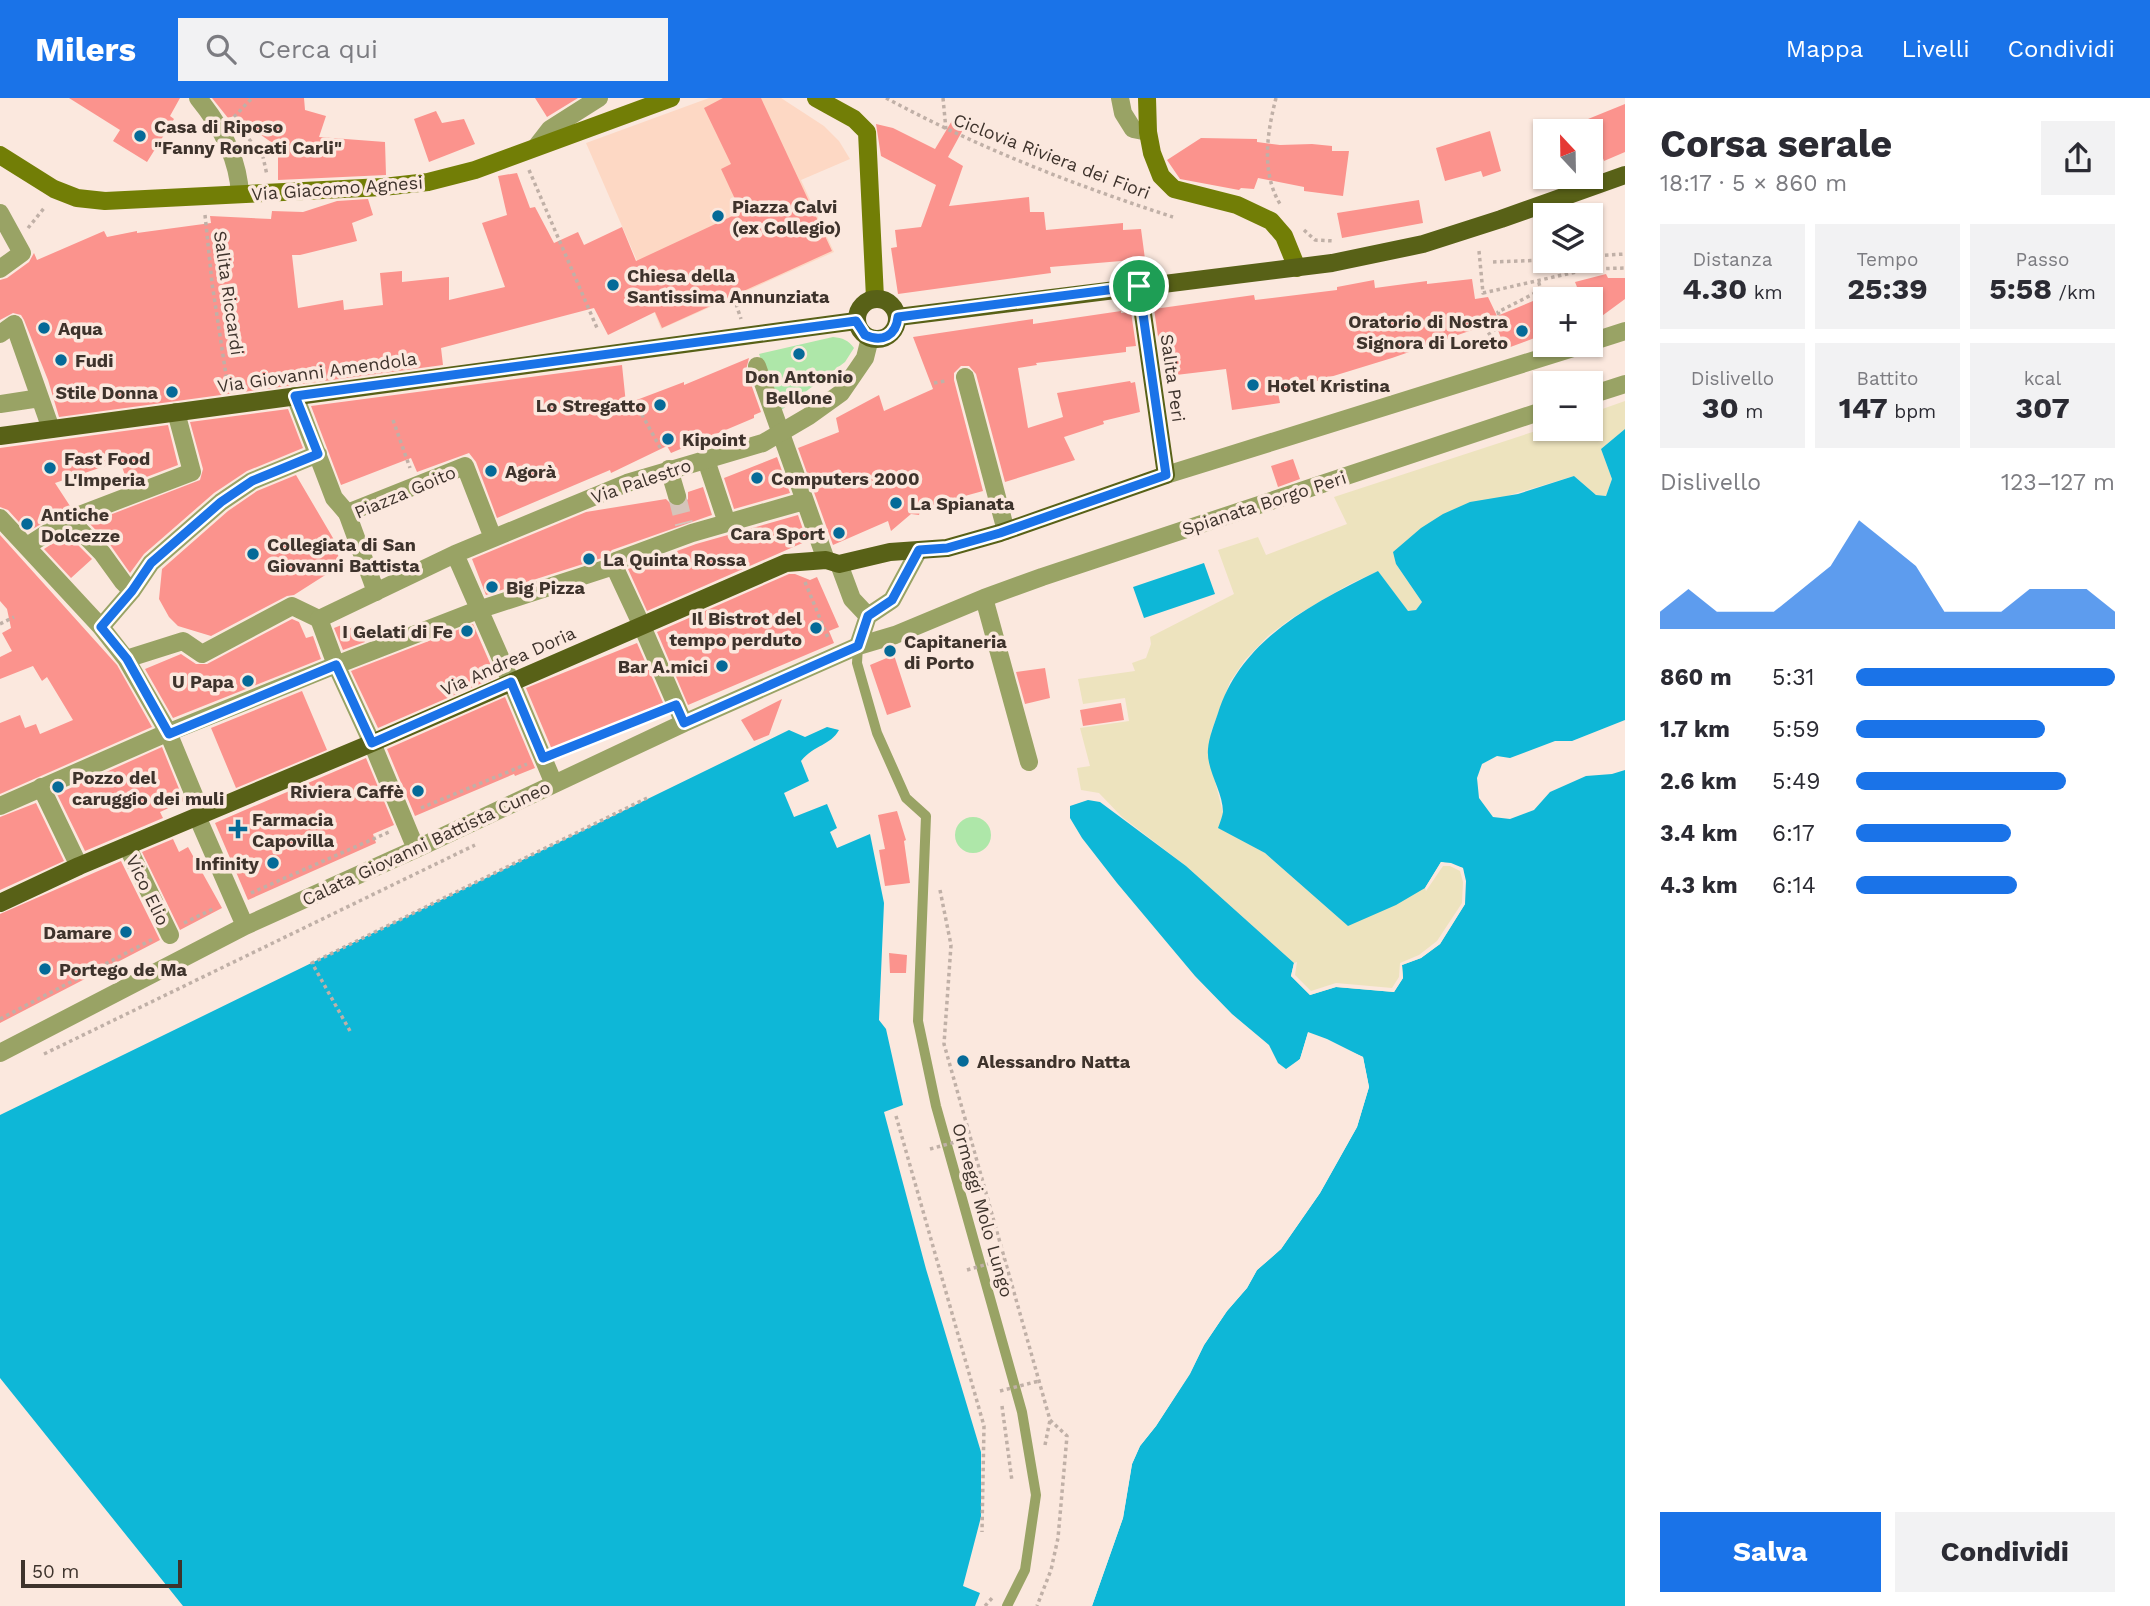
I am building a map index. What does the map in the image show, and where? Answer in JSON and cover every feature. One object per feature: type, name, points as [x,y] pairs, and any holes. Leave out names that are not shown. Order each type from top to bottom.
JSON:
[{"type":"main road","name":"Via Giacomo Agnesi","points":[[0,155],[54,189],[77,198],[105,201],[383,187],[428,182],[475,170],[671,98]]},
{"type":"main road","points":[[816,98],[853,119],[867,132],[875,298]]},
{"type":"main road","points":[[1147,98],[1148,132],[1152,153],[1161,176],[1174,189],[1237,205],[1271,221],[1284,236],[1297,268]]},
{"type":"main road","points":[[898,317],[1343,260],[1423,244],[1625,175]]},
{"type":"main road","name":"Salita Peri","points":[[1139,286],[1166,475]]},
{"type":"main road","points":[[875,298],[881,298],[893,305],[898,317],[890,335],[884,338],[870,338],[861,332],[856,321],[859,309],[868,300],[875,298]]},
{"type":"main road","name":"Via Giovanni Amendola","points":[[0,436],[856,321]]},
{"type":"main road","name":"Via Andrea Doria","points":[[0,903],[197,813],[372,743],[786,563],[833,562],[890,552],[947,548],[1006,531],[1166,475]]},
{"type":"street","points":[[198,98],[228,143],[237,170],[240,194]]},
{"type":"street","points":[[536,147],[550,130],[599,98]]},
{"type":"street","points":[[1120,98],[1123,113],[1133,129],[1148,132]]},
{"type":"street","points":[[0,213],[22,253],[0,269]]},
{"type":"street","points":[[0,334],[14,324],[51,429]]},
{"type":"street","points":[[1603,338],[1625,331]]},
{"type":"street","name":"Via Palestro","points":[[319,619],[456,554],[627,483],[763,443],[841,393],[864,358],[870,338]]},
{"type":"street","points":[[1166,475],[1544,357]]},
{"type":"street","points":[[757,366],[804,501],[852,599],[868,616]]},
{"type":"street","points":[[965,377],[1006,531]]},
{"type":"street","points":[[1603,391],[1625,384]]},
{"type":"street","points":[[295,396],[334,498],[347,513]]},
{"type":"street","points":[[0,404],[40,398]]},
{"type":"street","points":[[27,546],[69,519],[192,472],[176,412]]},
{"type":"street","name":"Spianata Borgo Peri","points":[[858,646],[895,635],[984,598],[1533,414]]},
{"type":"street","points":[[101,627],[132,591],[151,563],[221,502],[252,481],[318,454]]},
{"type":"street","points":[[706,460],[727,523]]},
{"type":"street","name":"Piazza Goito","points":[[376,593],[347,513],[465,466],[494,538]]},
{"type":"street","points":[[669,469],[677,496]]},
{"type":"street","points":[[0,806],[166,733],[336,665],[478,610],[614,566],[616,561],[686,530],[727,523],[804,501]]},
{"type":"street","points":[[0,518],[127,659],[166,733],[245,926]]},
{"type":"street","points":[[69,519],[99,550],[132,591]]},
{"type":"street","points":[[858,646],[868,616],[892,600],[919,550]]},
{"type":"street","points":[[456,554],[554,784]]},
{"type":"street","points":[[614,566],[684,723]]},
{"type":"street","points":[[984,598],[1028,762]]},
{"type":"street","points":[[127,659],[183,641],[202,654],[292,606],[319,619],[336,665],[416,849]]},
{"type":"street","name":"Calata Giovanni Battista Cuneo","points":[[0,1053],[245,926],[684,723],[858,646]]},
{"type":"street","points":[[41,787],[79,866]]},
{"type":"street","name":"Vico Elio","points":[[127,846],[169,933]]},
{"type":"lane","name":"Ormeggi Molo Lungo","points":[[858,646],[857,663],[877,733],[906,798],[926,816],[918,1021],[936,1107],[1022,1412],[1036,1495],[1025,1570],[1007,1606]]},
{"type":"path","points":[[232,120],[252,98]]},
{"type":"path","name":"Ciclovia Riviera dei Fiori","points":[[886,98],[946,130],[1087,188],[1173,217]]},
{"type":"path","points":[[943,98],[946,130]]},
{"type":"path","points":[[1276,98],[1267,141],[1268,167],[1271,188],[1284,210]]},
{"type":"path","points":[[247,138],[262,157],[272,193]]},
{"type":"path","points":[[528,169],[597,328]]},
{"type":"path","name":"Salita Riccardi","points":[[205,214],[215,308],[231,405]]},
{"type":"path","points":[[1297,224],[1315,240],[1334,241],[1343,260]]},
{"type":"path","points":[[1479,251],[1483,293],[1589,269],[1625,268]]},
{"type":"path","points":[[1603,255],[1625,254]]},
{"type":"path","points":[[1493,262],[1533,260]]},
{"type":"path","points":[[1499,315],[1498,312],[1504,308],[1541,290],[1538,281]]},
{"type":"path","points":[[1488,335],[1497,328]]},
{"type":"path","points":[[635,402],[669,469]]},
{"type":"path","points":[[393,420],[409,466]]},
{"type":"path","points":[[803,577],[830,637],[818,643]]},
{"type":"path","points":[[0,624],[13,617]]},
{"type":"path","points":[[410,813],[676,705]]},
{"type":"path","points":[[350,1031],[312,963],[648,798]]},
{"type":"path","points":[[246,895],[374,839]]},
{"type":"path","points":[[938,880],[951,945],[944,1044],[1051,1420],[1067,1436],[1058,1538],[1051,1570],[1037,1606]]},
{"type":"path","points":[[0,1019],[221,905]]},
{"type":"path","points":[[896,1115],[984,1426],[982,1532]]},
{"type":"path","points":[[929,1149],[970,1138]]},
{"type":"path","points":[[967,1270],[1005,1259]]},
{"type":"path","points":[[1000,1391],[1039,1381]]},
{"type":"path","points":[[985,1606],[994,1595]]},
{"type":"shaded area","name":"Piazza Calvi (ex Collegio)","points":[[709,98],[781,98],[824,126],[839,141],[850,159],[801,180],[834,252],[661,329],[644,286],[644,277],[586,143]]},
{"type":"green space","points":[[833,337],[845,340],[854,348],[845,362],[780,411],[759,354]]},
{"type":"green space","points":[[973,817],[986,822],[991,835],[986,848],[973,853],[960,848],[955,835],[960,822]]},
{"type":"sand","points":[[1625,401],[1625,429],[1601,449],[1612,479],[1606,496],[1596,495],[1574,476],[1497,499],[1396,564],[1422,602],[1416,610],[1408,612],[1378,571],[1348,585],[1292,618],[1268,636],[1245,660],[1230,682],[1211,732],[1213,773],[1223,813],[1219,828],[1265,853],[1348,926],[1441,862],[1463,868],[1465,904],[1440,944],[1403,978],[1394,992],[1310,995],[1291,976],[1294,963],[1186,866],[1122,817],[1099,793],[1081,790],[1077,768],[1090,766],[1080,728],[1129,721],[1125,698],[1083,704],[1078,679],[1135,671],[1132,663],[1146,658],[1151,644],[1150,637],[1234,594],[1218,550],[1258,537],[1266,555],[1347,524],[1334,497],[1533,432],[1533,441],[1603,441],[1603,409]]},
{"type":"water","points":[[1625,429],[1625,1606],[1092,1606],[1123,1518],[1132,1464],[1140,1446],[1190,1374],[1204,1345],[1227,1311],[1247,1288],[1257,1270],[1281,1249],[1320,1193],[1357,1127],[1369,1087],[1363,1057],[1308,1033],[1300,1059],[1286,1069],[1278,1063],[1269,1045],[1232,1014],[1195,976],[1117,883],[1082,838],[1070,818],[1070,806],[1088,800],[1100,802],[1186,866],[1294,963],[1291,976],[1310,995],[1336,987],[1394,992],[1403,978],[1402,965],[1421,958],[1440,944],[1465,904],[1463,868],[1441,862],[1425,888],[1396,905],[1348,926],[1265,853],[1218,828],[1223,812],[1222,804],[1208,749],[1218,713],[1229,687],[1244,664],[1262,644],[1282,626],[1353,584],[1378,571],[1408,611],[1416,610],[1422,602],[1396,564],[1393,552],[1421,528],[1443,514],[1470,502],[1518,494],[1574,476],[1596,495],[1606,496],[1612,479],[1601,449]]},
{"type":"water","points":[[1204,563],[1215,594],[1144,618],[1133,587]]},
{"type":"water","points":[[827,727],[839,730],[801,761],[809,781],[784,793],[794,817],[827,804],[837,828],[830,832],[837,848],[870,834],[884,903],[879,1020],[886,1029],[903,1105],[884,1112],[926,1269],[981,1452],[981,1517],[963,1586],[980,1593],[975,1606],[183,1606],[0,1378],[0,1115],[789,730],[805,737]]},
{"type":"pier","points":[[1625,720],[1625,770],[1586,776],[1550,792],[1534,810],[1510,819],[1493,817],[1479,798],[1477,778],[1482,764],[1497,756],[1510,758],[1555,741],[1572,741]]},
{"type":"pier","points":[[1441,862],[1463,868],[1466,881],[1465,904],[1440,944],[1421,958],[1402,965],[1403,978],[1394,992],[1336,987],[1310,995],[1291,976],[1294,963],[1297,962],[1295,975],[1311,991],[1336,983],[1392,988],[1399,977],[1400,963],[1419,955],[1437,941],[1462,903],[1463,882],[1460,871],[1450,866],[1443,866],[1426,891],[1425,888]]},
{"type":"pier","points":[[1308,1032],[1363,1057],[1369,1087],[1357,1127],[1320,1193],[1281,1249],[1257,1270],[1247,1288],[1227,1311],[1156,1426],[1140,1446],[1132,1464],[1123,1518],[1092,1606],[1088,1606],[1120,1517],[1128,1463],[1137,1444],[1187,1372],[1201,1343],[1225,1309],[1245,1286],[1255,1268],[1279,1247],[1317,1191],[1354,1126],[1365,1087],[1360,1060],[1326,1042],[1310,1037],[1303,1061],[1285,1073],[1300,1059]]},
{"type":"building","name":"Casa di Riposo \"Fanny Roncati Carli\"","points":[[69,98],[180,98],[170,116],[174,119],[147,162],[113,141],[120,130]]},
{"type":"building","points":[[212,98],[304,98],[305,110],[326,116],[319,137],[385,142],[386,175],[278,180],[278,147],[234,116],[228,118]]},
{"type":"building","points":[[535,98],[578,98],[547,117]]},
{"type":"building","points":[[723,98],[761,98],[832,251],[662,328],[655,312],[608,335],[594,308],[441,348],[443,365],[59,417],[48,380],[21,315],[13,313],[0,320],[0,280],[29,262],[34,253],[37,260],[104,231],[107,237],[211,223],[210,216],[271,219],[272,211],[303,212],[337,201],[368,199],[373,215],[352,223],[357,241],[292,255],[298,308],[343,300],[344,310],[383,305],[380,273],[402,271],[402,282],[449,277],[449,300],[505,287],[482,223],[507,215],[498,176],[517,173],[530,208],[535,207],[554,243],[578,232],[584,245],[622,227],[636,261],[741,212],[721,169],[731,164],[704,108]]},
{"type":"building","points":[[1625,104],[1625,152],[1604,161],[1603,119],[1588,119]]},
{"type":"building","points":[[436,111],[442,123],[464,119],[475,144],[429,162],[414,119]]},
{"type":"building","points":[[953,119],[965,126],[948,157],[963,166],[949,206],[1029,197],[1030,212],[1044,212],[1046,230],[1123,223],[1123,230],[1141,229],[1145,259],[1050,267],[1051,273],[898,294],[891,248],[897,247],[895,230],[921,227],[936,185],[881,156],[876,124],[893,128],[935,149]]},
{"type":"building","points":[[1490,131],[1501,171],[1483,177],[1481,171],[1445,181],[1436,148]]},
{"type":"building","points":[[1201,138],[1257,139],[1257,142],[1280,145],[1312,144],[1332,146],[1332,151],[1349,151],[1343,196],[1304,191],[1304,187],[1258,178],[1254,189],[1239,190],[1180,179],[1167,160]]},
{"type":"building","points":[[1419,200],[1423,223],[1342,238],[1337,213]]},
{"type":"building","points":[[1606,274],[1608,278],[1625,278],[1625,299],[1603,315],[1603,287],[1577,287],[1575,282]]},
{"type":"building","points":[[1472,279],[1475,299],[1488,297],[1497,316],[1533,301],[1533,338],[1505,349],[1495,322],[1392,358],[1278,393],[1280,403],[1232,410],[1226,369],[1176,375],[1171,347],[1167,347],[1167,342],[1159,343],[1154,309],[1254,295],[1255,300],[1337,290],[1337,287],[1374,280],[1375,288],[1427,281],[1427,284]]},
{"type":"building","points":[[1121,311],[1131,312],[1136,346],[1126,347],[1126,352],[1036,363],[1037,365],[1018,368],[1028,428],[1063,417],[1057,393],[1130,381],[1135,382],[1140,412],[1103,421],[1104,424],[1064,437],[1075,460],[1005,482],[976,374],[969,366],[961,366],[954,373],[954,380],[983,491],[921,508],[919,515],[911,514],[891,531],[888,521],[833,545],[798,448],[839,432],[836,418],[879,395],[884,411],[933,389],[913,337],[1033,319],[1033,324]]},
{"type":"building","points":[[749,358],[746,370],[761,412],[754,415],[754,418],[671,453],[667,446],[611,473],[610,470],[497,518],[476,462],[469,453],[417,472],[411,458],[341,485],[311,406],[622,365],[626,404],[684,382],[684,385]]},
{"type":"building","points":[[288,409],[303,448],[247,471],[214,493],[144,554],[130,573],[111,546],[89,523],[200,480],[203,469],[190,422]]},
{"type":"building","points":[[168,425],[178,465],[128,484],[120,461],[55,483],[70,506],[28,532],[8,510],[0,507],[0,448]]},
{"type":"building","points":[[777,457],[790,493],[734,509],[724,478]]},
{"type":"building","points":[[1293,459],[1300,479],[1278,487],[1271,466]]},
{"type":"building","name":"Collegiata di San Giovanni Battista","points":[[296,475],[333,538],[341,565],[294,595],[287,596],[211,636],[178,626],[169,617],[159,599],[162,569],[228,511],[257,491]]},
{"type":"building","points":[[703,487],[712,515],[612,550],[605,557],[486,595],[472,559],[586,512],[666,499],[674,507],[681,507],[688,499],[688,492]]},
{"type":"building","points":[[798,515],[807,541],[647,611],[628,569],[696,544]]},
{"type":"building","points":[[67,534],[92,559],[71,578],[44,549]]},
{"type":"building","points":[[0,535],[117,665],[152,727],[0,794],[0,723],[20,715],[25,728],[36,724],[40,734],[73,720],[47,677],[42,681],[33,666],[0,679],[0,657],[12,651],[2,633],[11,628],[7,609],[0,601]]},
{"type":"building","points":[[789,574],[810,580],[817,577],[839,627],[829,631],[834,643],[688,705],[657,632]]},
{"type":"building","points":[[292,619],[299,622],[306,638],[313,636],[321,659],[173,718],[145,669],[181,654],[196,664],[207,664]]},
{"type":"building","points":[[344,624],[346,630],[358,625],[365,642],[343,650],[334,628]]},
{"type":"building","points":[[473,624],[496,677],[378,728],[351,671]]},
{"type":"building","points":[[637,643],[668,714],[556,759],[526,688]]},
{"type":"building","points":[[894,655],[911,707],[887,715],[870,665]]},
{"type":"building","points":[[1045,668],[1050,698],[1025,704],[1016,672]]},
{"type":"building","points":[[302,691],[327,750],[236,788],[211,728]]},
{"type":"building","points":[[505,697],[535,768],[515,776],[514,774],[415,816],[387,749]]},
{"type":"building","points":[[782,699],[769,735],[754,741],[741,720]]},
{"type":"building","points":[[1121,703],[1124,720],[1083,726],[1080,710]]},
{"type":"building","points":[[162,747],[184,801],[160,812],[163,818],[85,851],[57,794]]},
{"type":"building","points":[[366,758],[394,825],[373,834],[376,843],[248,900],[215,823]]},
{"type":"building","points":[[36,803],[64,861],[0,890],[0,817]]},
{"type":"building","points":[[897,811],[906,840],[910,883],[885,886],[879,850],[885,849],[878,815]]},
{"type":"building","points":[[173,839],[179,852],[188,847],[222,908],[180,930],[142,852]]},
{"type":"building","points":[[121,861],[160,940],[0,1023],[0,914]]},
{"type":"building","points":[[889,953],[907,955],[906,973],[890,973]]},
{"type":"tunnel","points":[[677,496],[684,524]]},
{"type":"place","name":"Casa di Riposo \"Fanny Roncati Carli\"","points":[[140,136]]},
{"type":"place","name":"Piazza Calvi (ex Collegio)","points":[[718,216]]},
{"type":"place","name":"Chiesa della Santissima Annunziata","points":[[613,285]]},
{"type":"place","name":"Aqua","points":[[44,328]]},
{"type":"place","name":"Oratorio di Nostra Signora di Loreto","points":[[1522,331]]},
{"type":"place","name":"Don Antonio Bellone","points":[[799,354]]},
{"type":"place","name":"Fudi","points":[[61,360]]},
{"type":"place","name":"Hotel Kristina","points":[[1253,385]]},
{"type":"place","name":"Stile Donna","points":[[172,392]]},
{"type":"place","name":"Lo Stregatto","points":[[660,405]]},
{"type":"place","name":"Kipoint","points":[[668,439]]},
{"type":"place","name":"Fast Food L'Imperia","points":[[50,468]]},
{"type":"place","name":"Agorà","points":[[491,471]]},
{"type":"place","name":"Computers 2000","points":[[757,478]]},
{"type":"place","name":"La Spianata","points":[[896,503]]},
{"type":"place","name":"Antiche Dolcezze","points":[[27,524]]},
{"type":"place","name":"Cara Sport","points":[[839,533]]},
{"type":"place","name":"Collegiata di San Giovanni Battista","points":[[253,554]]},
{"type":"place","name":"La Quinta Rossa","points":[[589,559]]},
{"type":"place","name":"Big Pizza","points":[[492,587]]},
{"type":"place","name":"Il Bistrot del tempo perduto","points":[[816,628]]},
{"type":"place","name":"I Gelati di Fe","points":[[467,631]]},
{"type":"place","name":"Capitaneria di Porto","points":[[890,651]]},
{"type":"place","name":"Bar A.mici","points":[[722,666]]},
{"type":"place","name":"U Papa","points":[[248,681]]},
{"type":"place","name":"Pozzo del caruggio dei muli","points":[[58,787]]},
{"type":"place","name":"Riviera Caffè","points":[[418,791]]},
{"type":"place","name":"Farmacia Capovilla","points":[[238,829]]},
{"type":"place","name":"Infinity","points":[[273,863]]},
{"type":"place","name":"Damare","points":[[126,932]]},
{"type":"place","name":"Portego de Ma","points":[[45,969]]},
{"type":"place","name":"Alessandro Natta","points":[[963,1061]]},
{"type":"route","points":[[1139,286],[1166,475],[1000,533],[947,548],[919,550],[892,600],[868,616],[858,646],[684,723],[676,705],[543,758],[511,682],[372,743],[336,665],[169,734],[127,659],[101,627],[132,591],[151,563],[221,502],[252,481],[318,454],[295,396],[856,321],[861,332],[877,339],[890,335],[898,317],[1139,286]]}]
